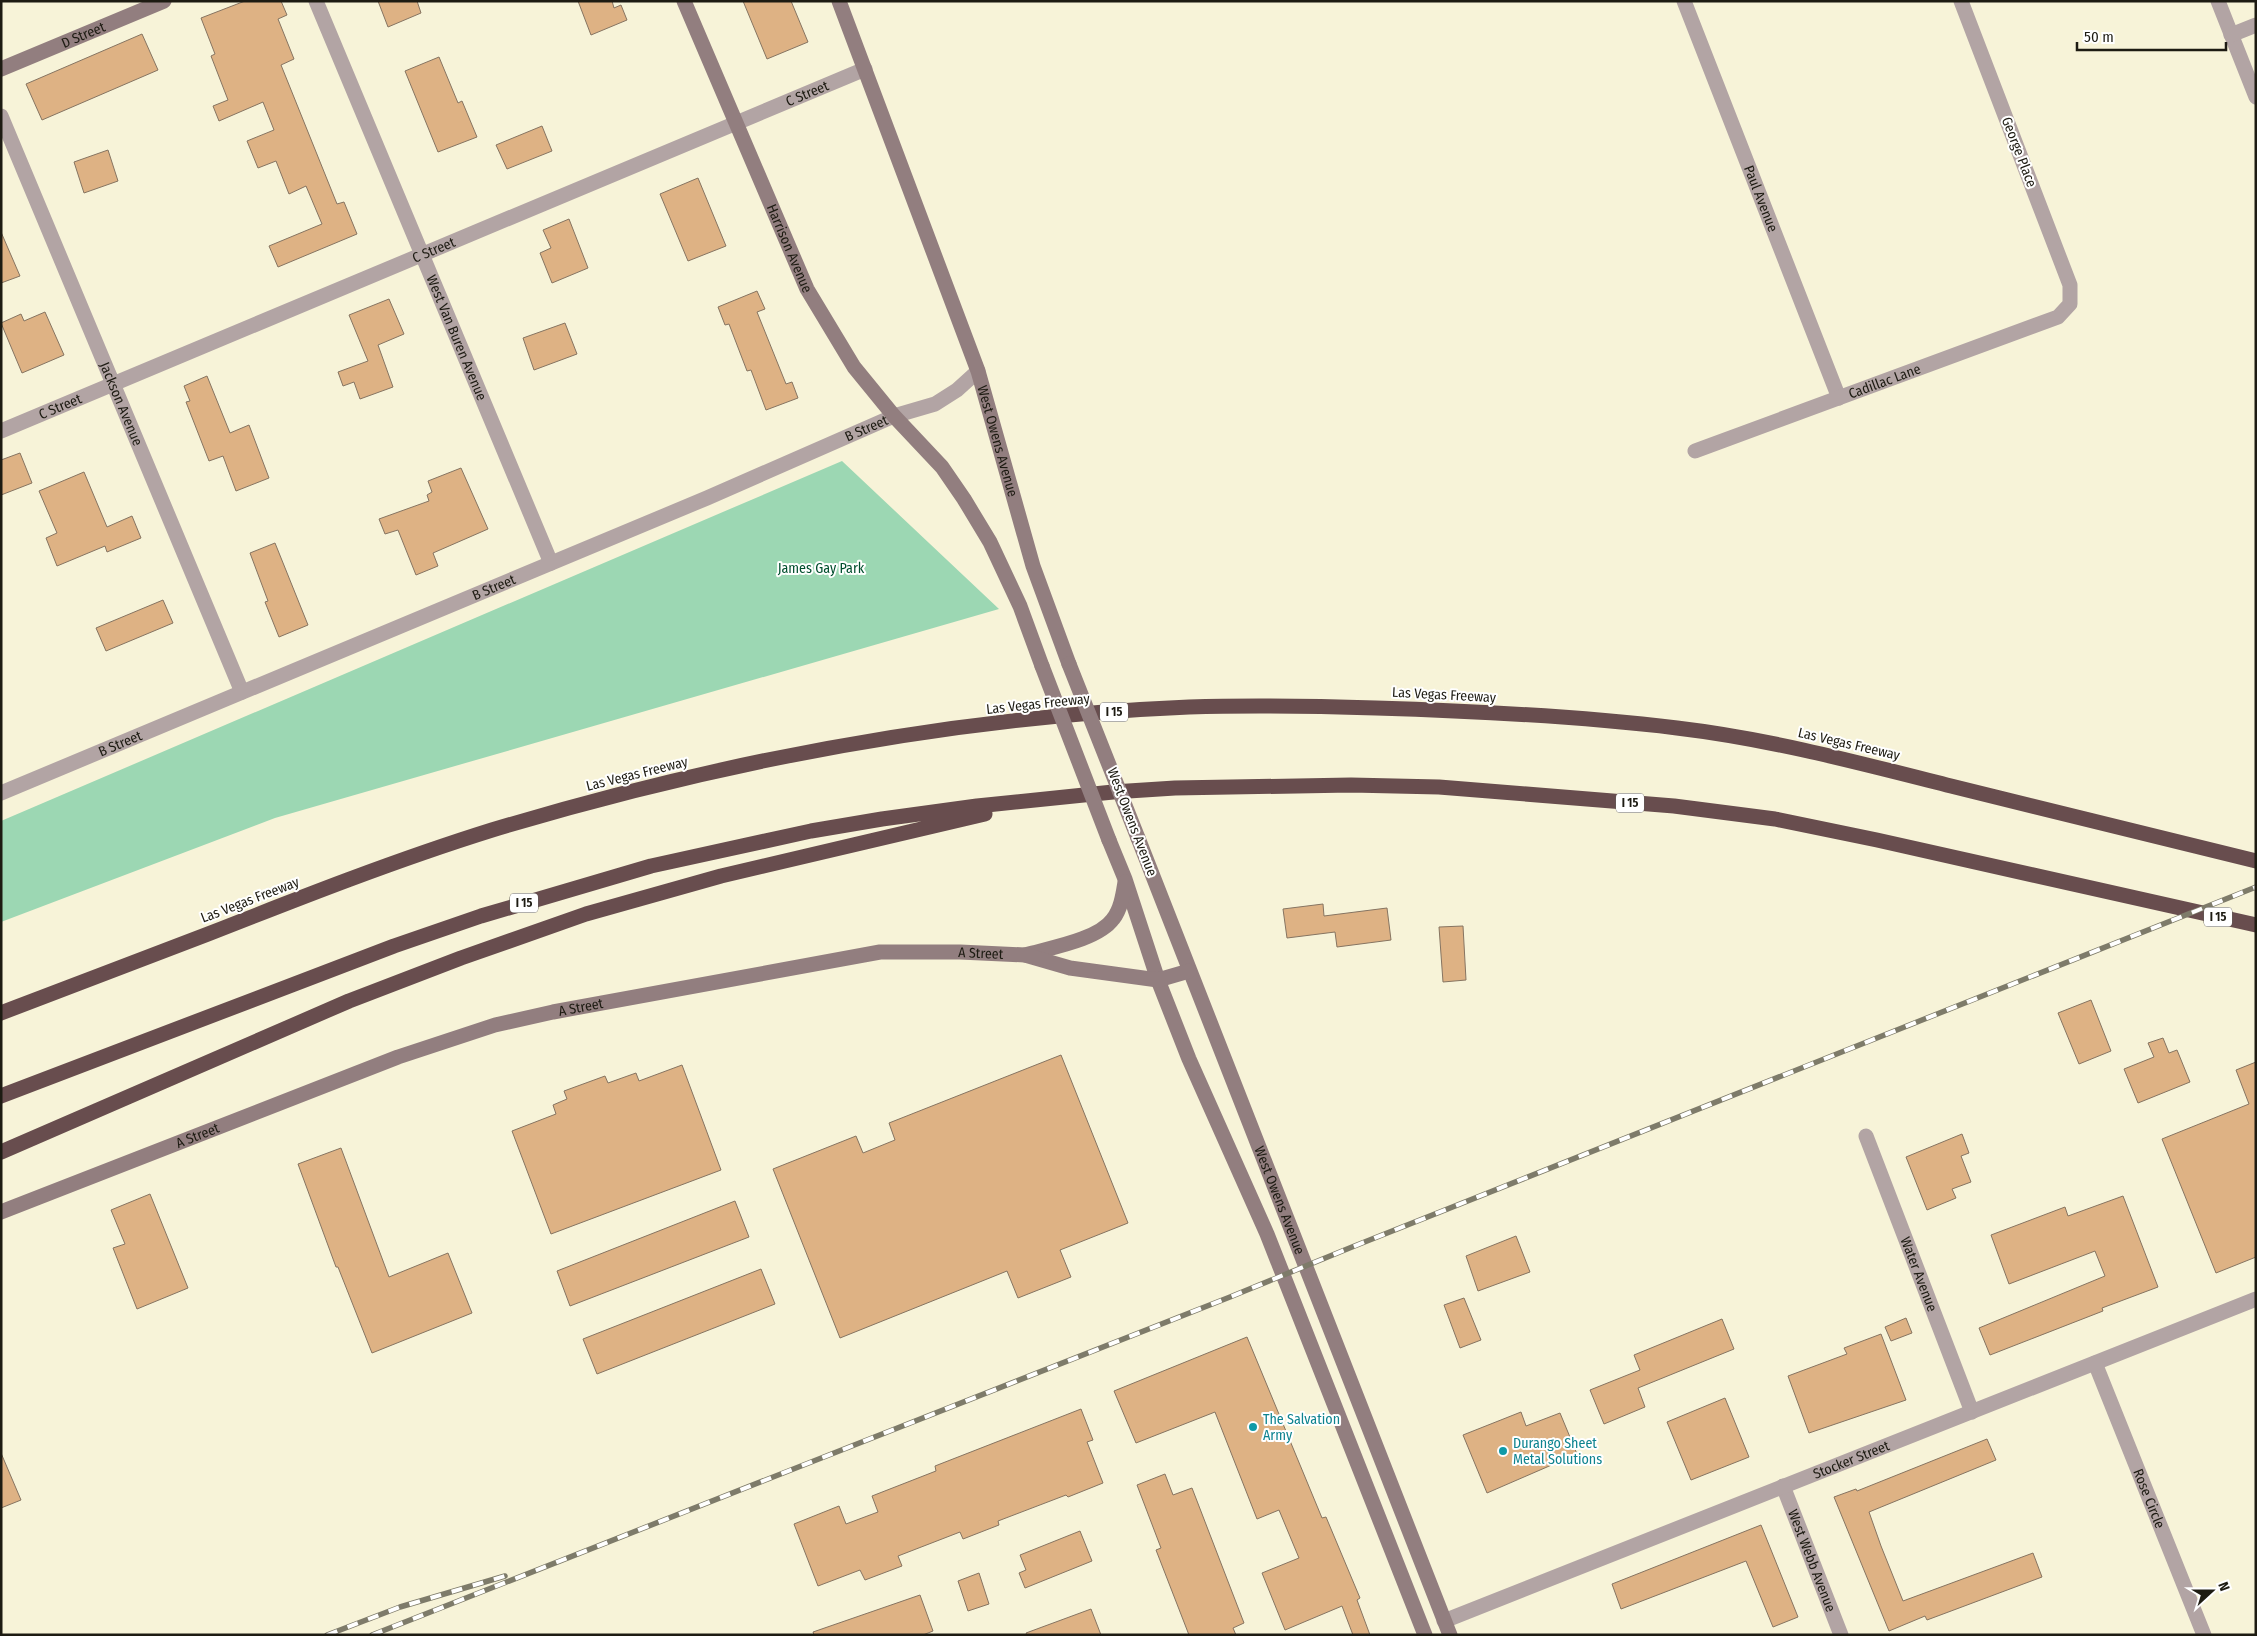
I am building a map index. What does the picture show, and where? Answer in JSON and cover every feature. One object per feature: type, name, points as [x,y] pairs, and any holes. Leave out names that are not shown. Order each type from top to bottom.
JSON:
[{"type":"highway","name":"Las Vegas Freeway","points":[[1,1013],[370,871],[490,831],[613,796],[742,766],[865,742],[1030,720],[1115,712],[1194,707],[1317,706],[1544,716],[1680,729],[1793,747],[2256,861]]},
{"type":"highway","name":"I 15","points":[[1,1096],[394,946],[566,890],[699,854],[811,831],[968,807],[1071,796],[1175,788],[1351,785],[1439,787],[1674,806],[1775,819],[1878,840],[2256,925]]},
{"type":"highway","points":[[1,1152],[348,1001],[461,958],[586,914],[748,869],[974,816],[1071,796]]},
{"type":"main road","name":"D Street","points":[[1,69],[164,1]]},
{"type":"main road","name":"Harrison Avenue","points":[[684,1],[807,289],[854,367],[894,416],[942,467]]},
{"type":"main road","name":"West Owens Avenue","points":[[839,1],[978,371],[1033,566],[1069,664],[1450,1635]]},
{"type":"main road","name":"West Owens Avenue","points":[[942,467],[990,542],[1020,606],[1125,879],[1158,980],[1189,1059],[1267,1234],[1425,1635]]},
{"type":"main road","points":[[1025,956],[1095,934],[1113,920],[1122,901],[1125,879]]},
{"type":"main road","name":"A Street","points":[[1,1212],[398,1057],[495,1025],[553,1012],[880,952],[960,952],[1025,956],[1070,968],[1158,980],[1189,971]]},
{"type":"street","name":"West Van Buren Avenue","points":[[316,1],[551,563]]},
{"type":"street","name":"Paul Avenue","points":[[1684,1],[1839,398]]},
{"type":"street","name":"George Place","points":[[1961,1],[2070,285],[2070,304]]},
{"type":"street","points":[[2218,1],[2256,96]]},
{"type":"street","points":[[2231,35],[2256,25]]},
{"type":"street","name":"C Street","points":[[1,431],[865,69]]},
{"type":"street","name":"Jackson Avenue","points":[[1,116],[242,692]]},
{"type":"street","name":"Cadillac Lane","points":[[1694,451],[2058,317],[2070,304]]},
{"type":"street","name":"B Street","points":[[1,793],[707,498],[894,416],[935,404],[957,390],[978,371]]},
{"type":"street","name":"Water Avenue","points":[[1866,1136],[1972,1412]]},
{"type":"street","name":"Stocker Street","points":[[1444,1620],[2256,1299]]},
{"type":"street","name":"Rose Circle","points":[[2096,1363],[2204,1635]]},
{"type":"street","name":"West Webb Avenue","points":[[1784,1486],[1841,1635]]},
{"type":"green space","name":"James Gay Park","points":[[842,461],[999,609],[275,818],[1,922],[1,821]]},
{"type":"building","points":[[245,1],[281,1],[287,15],[278,19],[294,59],[281,65],[337,204],[344,202],[357,234],[278,267],[269,246],[322,224],[306,186],[289,194],[276,161],[258,168],[247,141],[274,130],[263,102],[219,121],[213,106],[228,100],[211,56],[215,54],[201,18]]},
{"type":"building","points":[[378,1],[417,1],[421,13],[388,27]]},
{"type":"building","points":[[578,1],[612,1],[614,8],[621,5],[627,20],[591,35]]},
{"type":"building","points":[[743,1],[791,1],[808,42],[767,59]]},
{"type":"building","points":[[142,34],[158,70],[42,120],[26,84]]},
{"type":"building","points":[[439,57],[458,103],[462,101],[477,137],[438,152],[405,71]]},
{"type":"building","points":[[542,126],[552,151],[507,169],[496,145]]},
{"type":"building","points":[[108,150],[118,181],[84,193],[74,162]]},
{"type":"building","points":[[698,178],[726,246],[688,261],[660,194]]},
{"type":"building","points":[[569,219],[588,268],[552,283],[540,253],[551,248],[543,230]]},
{"type":"building","points":[[1,232],[20,276],[1,283]]},
{"type":"building","points":[[757,291],[765,309],[757,312],[786,384],[792,382],[798,398],[766,410],[751,370],[747,371],[729,324],[725,325],[718,307]]},
{"type":"building","points":[[389,299],[404,334],[378,345],[393,387],[360,399],[354,382],[343,386],[338,372],[368,361],[349,315]]},
{"type":"building","points":[[45,312],[64,355],[22,373],[1,323],[21,314],[24,321]]},
{"type":"building","points":[[565,323],[577,354],[534,370],[523,338]]},
{"type":"building","points":[[207,376],[230,433],[249,425],[269,478],[236,491],[223,456],[209,461],[186,402],[190,401],[184,386]]},
{"type":"building","points":[[20,453],[32,483],[1,495],[1,460]]},
{"type":"building","points":[[461,468],[488,529],[433,553],[438,566],[416,575],[398,530],[385,534],[379,519],[429,501],[427,495],[432,492],[428,481]]},
{"type":"building","points":[[84,472],[107,527],[132,516],[141,538],[107,552],[105,546],[57,566],[46,538],[57,533],[39,491]]},
{"type":"building","points":[[275,543],[308,625],[279,637],[265,602],[268,601],[250,553]]},
{"type":"building","points":[[163,600],[173,623],[106,651],[96,628]]},
{"type":"building","points":[[1323,904],[1324,916],[1387,908],[1391,940],[1337,947],[1335,932],[1287,938],[1283,909]]},
{"type":"building","points":[[1463,926],[1466,980],[1443,982],[1439,927]]},
{"type":"building","points":[[2091,1000],[2111,1051],[2079,1064],[2058,1013]]},
{"type":"building","points":[[2163,1038],[2169,1053],[2177,1050],[2190,1082],[2138,1103],[2124,1069],[2154,1057],[2148,1043]]},
{"type":"building","points":[[1061,1055],[1128,1223],[1060,1250],[1071,1277],[1018,1298],[1007,1271],[840,1338],[773,1169],[856,1136],[863,1153],[895,1140],[889,1123]]},
{"type":"building","points":[[2256,1062],[2256,1257],[2216,1273],[2162,1139],[2249,1104],[2236,1070]]},
{"type":"building","points":[[682,1065],[721,1170],[551,1234],[512,1131],[556,1114],[553,1105],[567,1099],[564,1091],[605,1076],[608,1083],[636,1073],[639,1081]]},
{"type":"building","points":[[1962,1134],[1969,1153],[1961,1156],[1971,1182],[1952,1189],[1956,1198],[1927,1210],[1906,1157]]},
{"type":"building","points":[[341,1148],[389,1277],[448,1253],[472,1313],[372,1353],[338,1267],[336,1267],[298,1164]]},
{"type":"building","points":[[150,1194],[188,1288],[137,1309],[113,1248],[125,1244],[111,1210]]},
{"type":"building","points":[[2123,1196],[2158,1287],[2102,1308],[2103,1311],[1990,1355],[1979,1328],[2105,1276],[2095,1251],[2009,1284],[1991,1235],[2065,1207],[2068,1216]]},
{"type":"building","points":[[735,1201],[749,1237],[570,1306],[557,1271]]},
{"type":"building","points":[[1516,1236],[1530,1272],[1478,1291],[1466,1256]]},
{"type":"building","points":[[761,1269],[775,1304],[597,1374],[583,1339]]},
{"type":"building","points":[[1464,1298],[1481,1340],[1460,1348],[1444,1305]]},
{"type":"building","points":[[1906,1318],[1912,1333],[1891,1341],[1885,1327]]},
{"type":"building","points":[[1722,1319],[1734,1349],[1638,1388],[1645,1407],[1604,1424],[1590,1390],[1640,1370],[1634,1355]]},
{"type":"building","points":[[1881,1334],[1906,1400],[1809,1433],[1788,1376],[1847,1354],[1844,1348]]},
{"type":"building","name":"The Salvation Army","points":[[1247,1337],[1322,1518],[1326,1517],[1360,1598],[1357,1600],[1370,1635],[1353,1635],[1342,1606],[1285,1630],[1262,1573],[1299,1558],[1279,1510],[1257,1519],[1215,1412],[1136,1443],[1114,1391]]},
{"type":"building","points":[[1725,1398],[1749,1457],[1691,1480],[1667,1422]]},
{"type":"building","points":[[1081,1409],[1093,1440],[1087,1442],[1103,1483],[998,1521],[999,1525],[963,1539],[960,1532],[898,1556],[902,1566],[865,1580],[860,1570],[818,1586],[794,1524],[839,1506],[846,1524],[878,1512],[872,1496],[936,1471],[935,1466]]},
{"type":"building","name":"Durango Sheet Metal Solutions","points":[[1521,1412],[1526,1426],[1560,1413],[1577,1454],[1487,1493],[1463,1435]]},
{"type":"building","points":[[1987,1439],[1996,1460],[1869,1512],[1881,1546],[1903,1601],[2033,1553],[2042,1577],[1927,1620],[1925,1616],[1889,1631],[1834,1497],[1856,1489],[1857,1491]]},
{"type":"building","points":[[1,1453],[21,1500],[1,1508]]},
{"type":"building","points":[[1165,1474],[1173,1495],[1192,1488],[1244,1623],[1233,1628],[1236,1635],[1189,1635],[1156,1550],[1161,1548],[1137,1485]]},
{"type":"building","points":[[1761,1525],[1798,1617],[1773,1627],[1746,1561],[1621,1609],[1612,1584]]},
{"type":"building","points":[[1080,1531],[1092,1561],[1025,1588],[1019,1573],[1026,1570],[1020,1555]]},
{"type":"building","points":[[979,1573],[989,1604],[968,1611],[958,1581]]},
{"type":"building","points":[[920,1595],[933,1631],[923,1635],[814,1635],[813,1632]]},
{"type":"building","points":[[1091,1609],[1101,1635],[1027,1635],[1026,1633]]},
{"type":"railway","points":[[372,1635],[1230,1297],[2256,887]]},
{"type":"railway","points":[[327,1635],[400,1607],[505,1576]]},
{"type":"place","name":"The Salvation Army","points":[[1253,1427]]},
{"type":"place","name":"Durango Sheet Metal Solutions","points":[[1503,1451]]}]
